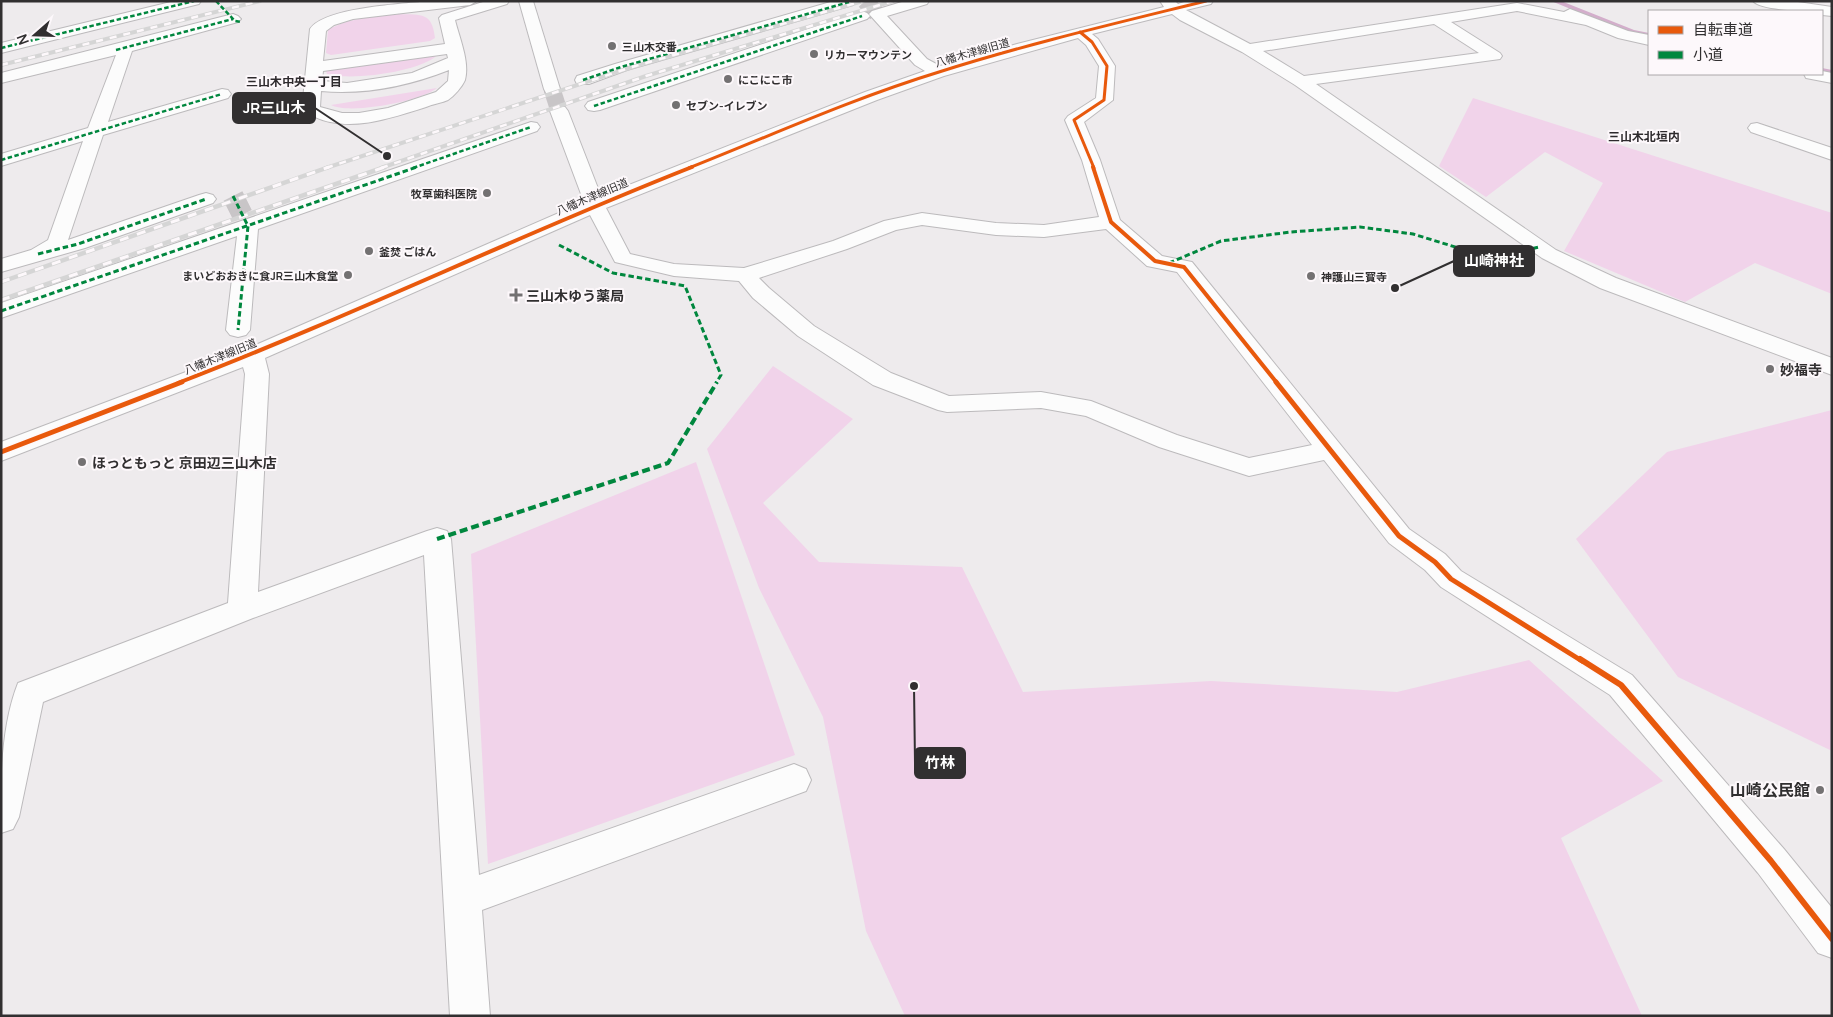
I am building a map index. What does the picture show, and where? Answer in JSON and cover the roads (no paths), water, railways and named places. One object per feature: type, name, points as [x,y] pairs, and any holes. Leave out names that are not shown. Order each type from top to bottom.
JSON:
[{"type":"street","points":[[1,48],[194,1]]},
{"type":"street","points":[[1,78],[238,20],[216,1]]},
{"type":"street","points":[[447,18],[455,54],[457,79],[452,88],[442,96],[364,118],[342,118],[322,115],[311,109],[318,29],[329,22],[351,15],[470,1]]},
{"type":"street","points":[[416,8],[447,18],[502,1]]},
{"type":"street","points":[[526,1],[552,89]]},
{"type":"street","points":[[594,106],[869,15],[922,1]]},
{"type":"street","name":"八幡木津線旧道","points":[[1,452],[252,355],[595,205],[811,119],[938,72],[1170,5],[1206,1]]},
{"type":"street","points":[[1538,1],[1624,35],[1648,40]]},
{"type":"street","points":[[1760,1],[1819,10]]},
{"type":"street","points":[[583,80],[621,67],[849,2]]},
{"type":"street","points":[[1170,5],[1185,17],[1248,49],[1301,81],[1549,254],[1608,283],[1832,367]]},
{"type":"street","points":[[1248,49],[1517,7],[1547,12],[1575,20],[1588,21]]},
{"type":"street","points":[[869,15],[921,62],[938,72]]},
{"type":"street","points":[[1301,81],[1494,56],[1438,20]]},
{"type":"street","points":[[1080,32],[1092,42],[1107,66],[1104,100],[1074,120],[1091,160],[1111,222],[1155,261],[1184,266],[1399,536],[1435,562],[1451,579],[1621,685],[1771,861],[1832,939]]},
{"type":"street","points":[[38,254],[57,243],[125,52],[116,50]]},
{"type":"street","points":[[315,67],[455,54]]},
{"type":"street","points":[[313,85],[347,88],[416,77],[455,54]]},
{"type":"street","points":[[1817,75],[1832,78]]},
{"type":"street","points":[[1,160],[222,94]]},
{"type":"street","points":[[559,111],[595,205],[622,258],[674,270],[745,275],[891,225],[922,219],[996,229],[1044,231],[1111,222]]},
{"type":"street","points":[[1,311],[531,128]]},
{"type":"street","points":[[1757,128],[1832,154]]},
{"type":"street","points":[[1,266],[78,244],[206,199]]},
{"type":"street","points":[[238,330],[248,226]]},
{"type":"street","points":[[745,275],[761,294],[806,331],[882,379],[947,404],[1041,400],[1091,409],[1168,441],[1249,467],[1330,450]]},
{"type":"street","points":[[242,610],[257,374],[252,355]]},
{"type":"street","points":[[1,817],[29,693],[242,610],[437,539],[470,1016]]},
{"type":"street","points":[[462,899],[794,780]]},
{"type":"waterway","points":[[1554,1],[1632,32],[1648,35]]},
{"type":"waterway","points":[[1823,70],[1832,72]]},
{"type":"tunnel","points":[[865,1],[877,14]]},
{"type":"tunnel","points":[[552,89],[559,111]]},
{"type":"tunnel","points":[[233,196],[248,226]]},
{"type":"railway","points":[[1,65],[260,1]]},
{"type":"railway","points":[[329,167],[632,67],[863,1]]},
{"type":"railway","points":[[381,168],[646,76],[893,1]]},
{"type":"railway","points":[[1,282],[329,167]]},
{"type":"railway","points":[[1,300],[385,167]]},
{"type":"place","name":"三山木交番","points":[[612,46]]},
{"type":"place","name":"リカーマウンテン","points":[[814,54]]},
{"type":"place","name":"にこにこ市","points":[[728,79]]},
{"type":"place","name":"セブン-イレブン","points":[[676,105]]},
{"type":"place","name":"JR三山木","points":[[387,156]]},
{"type":"place","name":"牧草歯科医院","points":[[487,193]]},
{"type":"place","name":"釜焚 ごはん","points":[[369,251]]},
{"type":"place","name":"まいどおおきに食JR三山木食堂","points":[[348,275]]},
{"type":"place","name":"神護山三寳寺","points":[[1311,276]]},
{"type":"place","name":"山崎神社","points":[[1395,288]]},
{"type":"place","name":"三山木ゆう薬局","points":[[516,295]]},
{"type":"place","name":"妙福寺","points":[[1770,369]]},
{"type":"place","name":"ほっともっと 京田辺三山木店","points":[[82,462]]},
{"type":"place","name":"竹林","points":[[914,686]]},
{"type":"place","name":"山崎公民館","points":[[1820,790]]},
{"type":"district","name":"三山木中央一丁目","points":[[294,81]]},
{"type":"district","name":"三山木北垣内","points":[[1644,136]]}]
